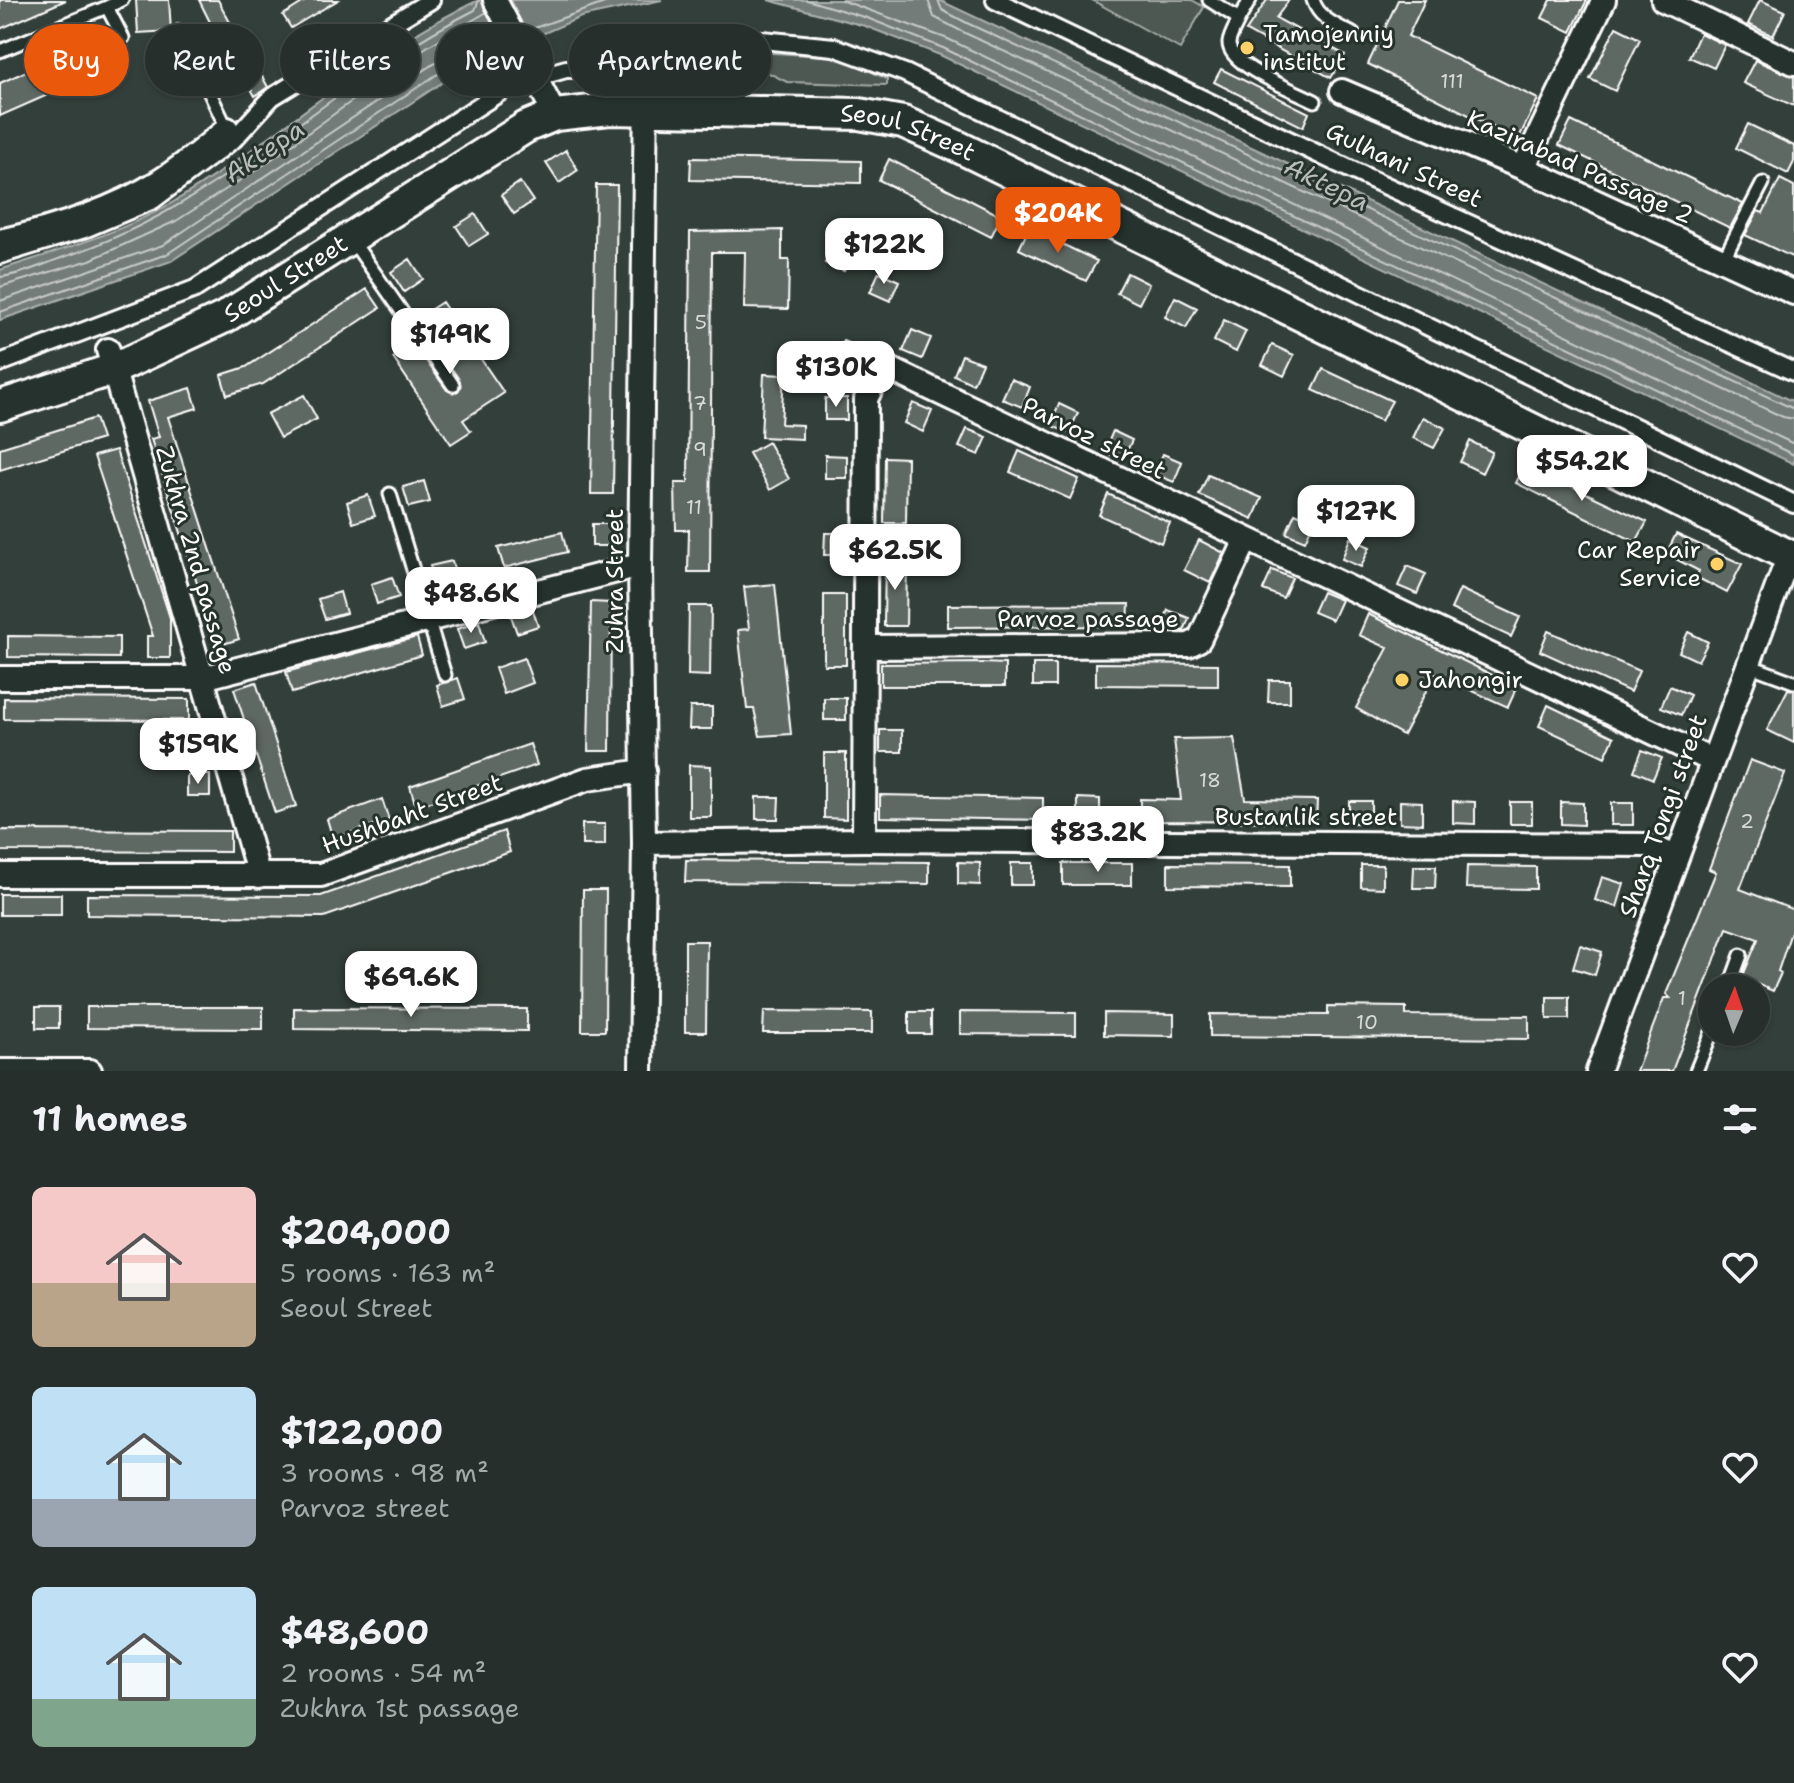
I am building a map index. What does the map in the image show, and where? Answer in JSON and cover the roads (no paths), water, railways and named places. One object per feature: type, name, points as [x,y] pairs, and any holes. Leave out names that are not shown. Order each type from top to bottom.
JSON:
[{"type":"main road","name":"Seoul Street","points":[[553,94],[586,110],[646,100],[859,114],[911,125],[1790,554]]},
{"type":"main road","name":"Seoul Street","points":[[0,388],[111,360],[217,301],[535,96]]},
{"type":"main road","name":"Seoul Street","points":[[0,406],[225,317],[518,132],[540,96]]},
{"type":"street","points":[[0,255],[84,229],[153,200],[234,139],[272,97],[431,0]]},
{"type":"street","points":[[495,0],[508,24]]},
{"type":"street","name":"Gulhani Street","points":[[995,0],[1358,173],[1794,372]]},
{"type":"street","points":[[1523,168],[1604,0]]},
{"type":"street","points":[[1663,0],[1794,63]]},
{"type":"street","points":[[553,81],[566,69],[640,69],[700,45],[762,40],[834,47],[905,73],[1794,504]]},
{"type":"street","name":"Kazirabad Passage 2","points":[[1342,91],[1523,168],[1794,293]]},
{"type":"street","points":[[0,363],[195,289],[494,96]]},
{"type":"street","name":"Zuhra Street","points":[[641,1071],[644,771],[640,565],[646,100]]},
{"type":"street","points":[[0,241],[77,218],[135,195],[182,165],[227,129]]},
{"type":"street","name":"Zukhra 2nd passage","points":[[111,360],[259,876]]},
{"type":"street","name":"Parvoz street","points":[[864,840],[866,399],[883,371],[892,370],[1711,760]]},
{"type":"street","name":"Parvoz passage","points":[[866,647],[1189,645],[1199,640],[1246,540]]},
{"type":"street","name":"Sharq Tongi street","points":[[1598,1071],[1790,554]]},
{"type":"street","points":[[0,678],[203,678],[640,565]]},
{"type":"street","name":"Hushbaht Street","points":[[0,875],[321,875],[587,779],[644,771]]},
{"type":"street","name":"Bustanlik street","points":[[644,843],[864,840],[1648,845],[1676,857]]},
{"type":"street","points":[[0,1071],[90,1071]]},
{"type":"lane","points":[[0,51],[122,0]]},
{"type":"lane","points":[[1209,0],[1239,19]]},
{"type":"lane","points":[[1250,0],[1229,40],[1231,52],[1240,63],[1315,101]]},
{"type":"lane","points":[[1313,0],[1316,11],[1325,19],[1353,34]]},
{"type":"lane","points":[[107,7],[116,24]]},
{"type":"lane","points":[[211,96],[227,129]]},
{"type":"lane","points":[[1723,260],[1763,183]]},
{"type":"lane","points":[[351,239],[453,385]]},
{"type":"lane","points":[[390,494],[445,675]]},
{"type":"lane","points":[[1747,665],[1794,682]]},
{"type":"lane","points":[[1734,974],[1741,955]]},
{"type":"lane","points":[[1696,1071],[1706,1046]]},
{"type":"water","name":"Aktepa","points":[[479,0],[662,0],[581,17],[553,29],[553,24],[436,24],[436,87],[171,261],[0,320],[0,270],[65,249],[150,215],[209,179],[326,96],[420,96],[420,32]]},
{"type":"water","name":"Aktepa","points":[[768,0],[939,0],[1794,402],[1794,464],[940,55],[865,26]]},
{"type":"place","name":"Tamojenniy institut","points":[[1247,48]]},
{"type":"place","name":"Car Repair Service","points":[[1717,564]]},
{"type":"place","name":"Jahongir","points":[[1402,680]]}]
